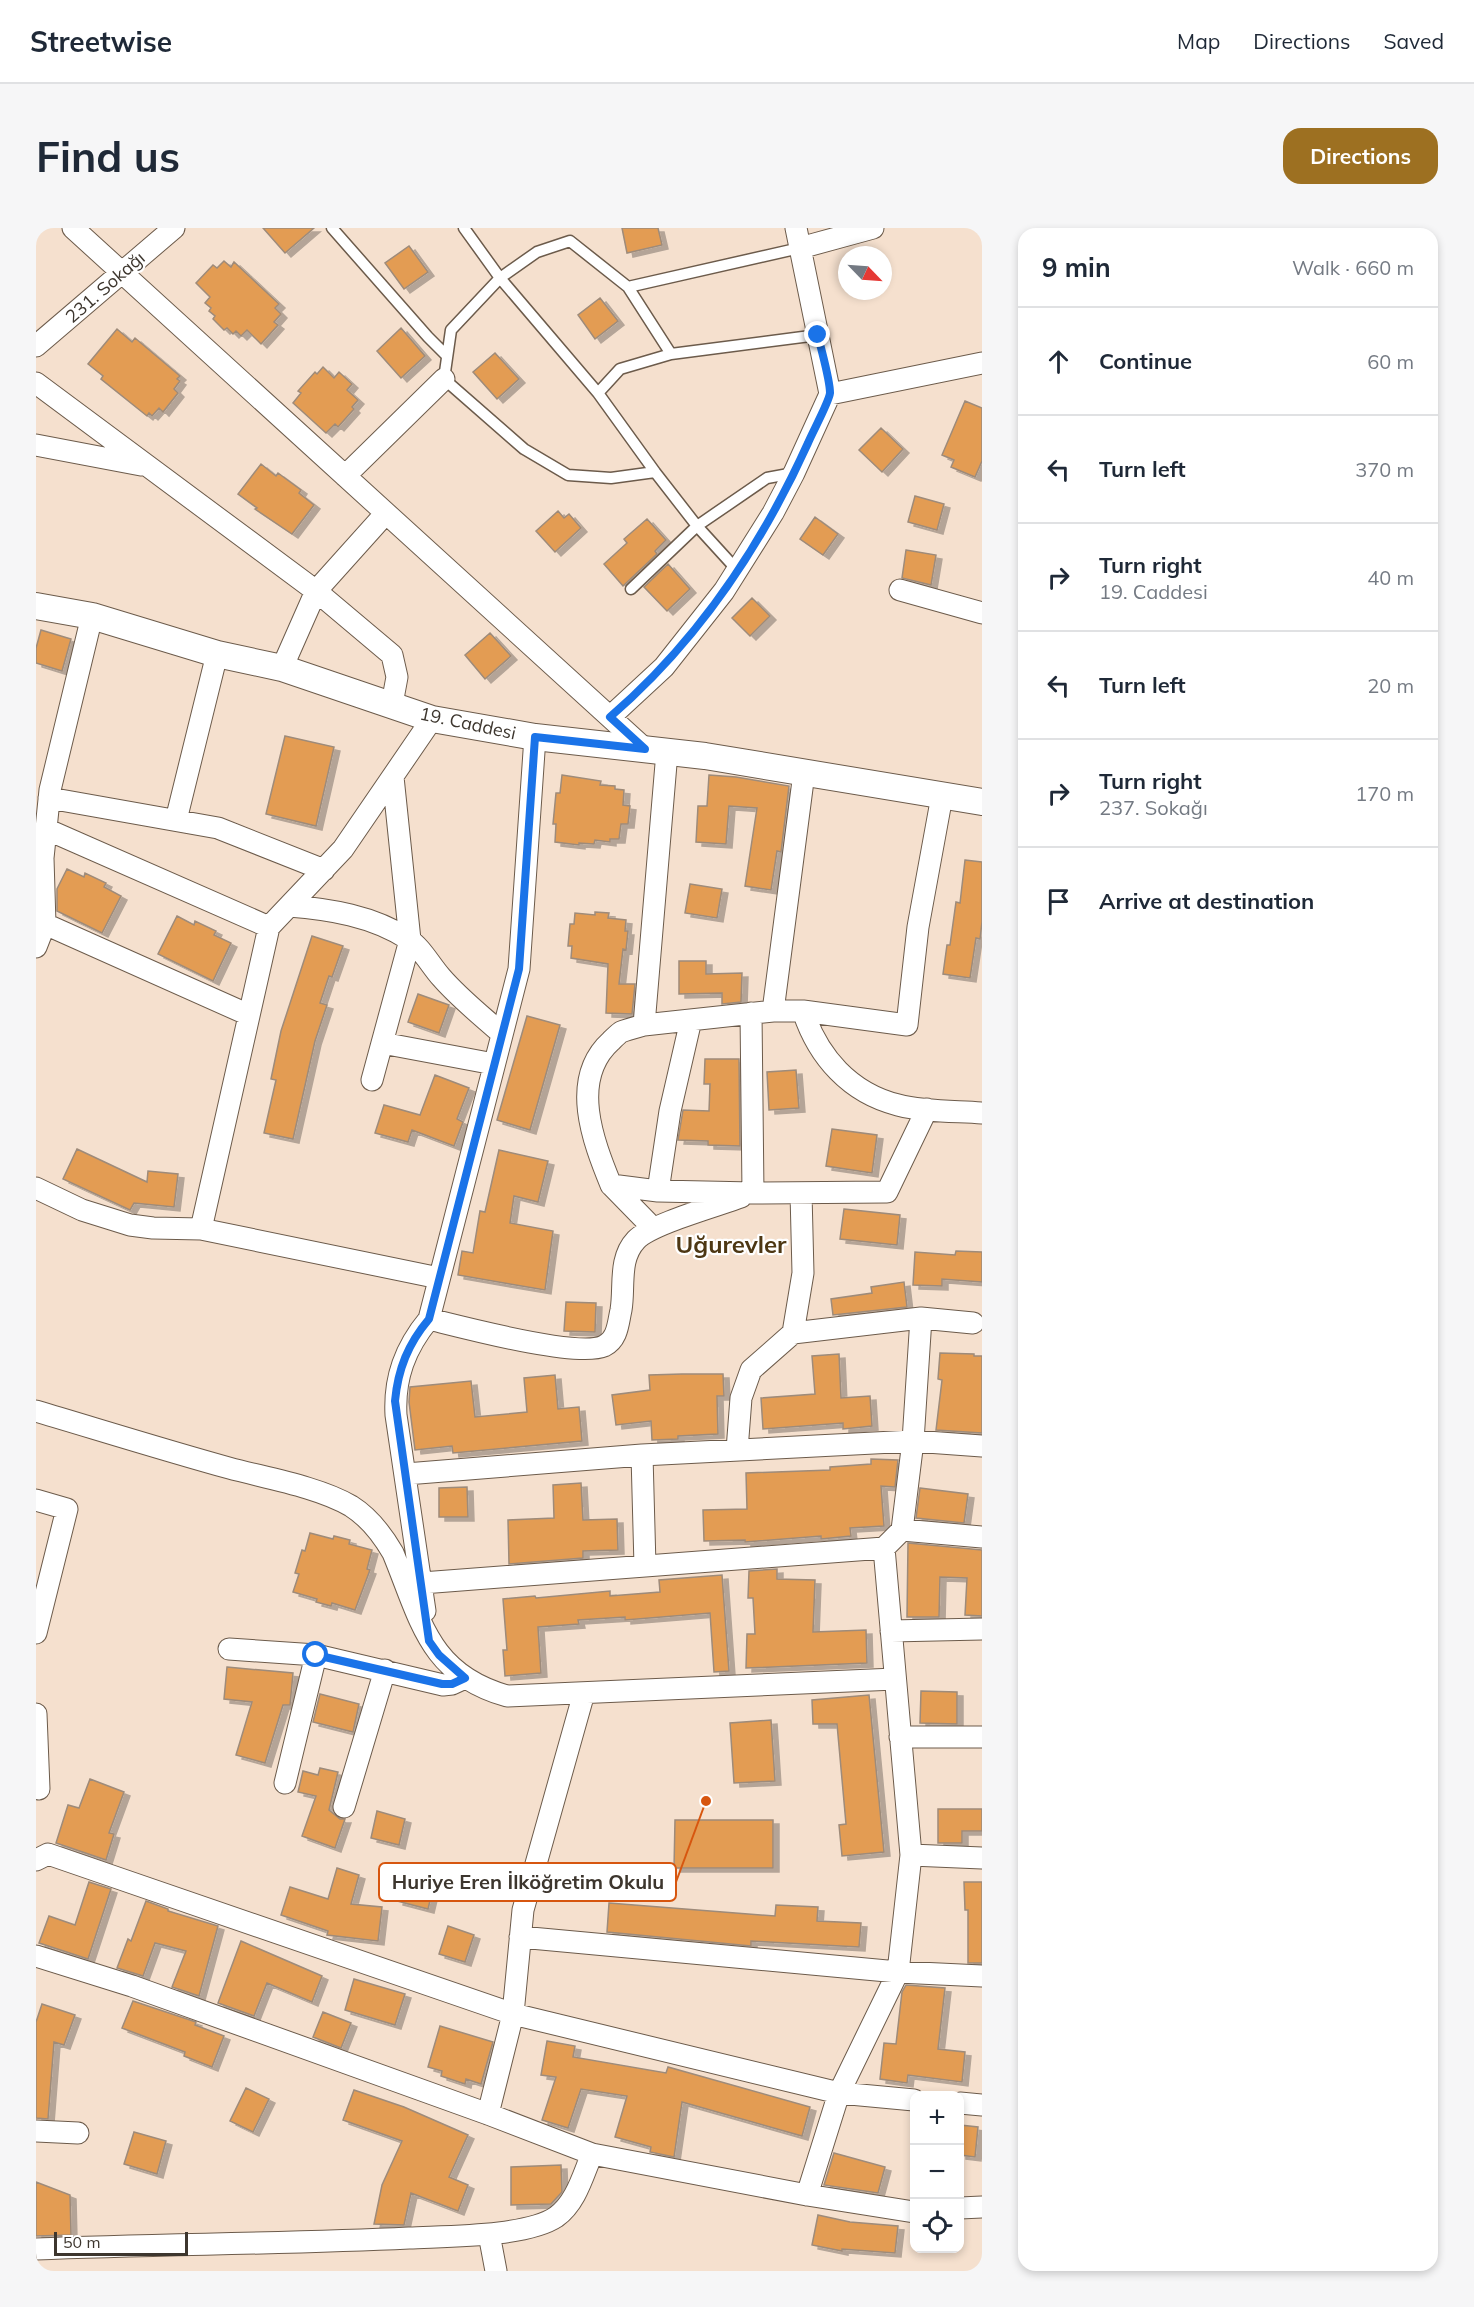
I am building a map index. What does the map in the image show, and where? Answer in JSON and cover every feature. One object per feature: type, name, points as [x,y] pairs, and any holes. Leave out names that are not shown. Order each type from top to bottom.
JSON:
[{"type":"street","points":[[73,228],[610,717],[656,751],[644,1025]]},
{"type":"street","name":"231. Sokağı","points":[[36,346],[174,228]]},
{"type":"street","points":[[610,717],[638,693],[680,649],[738,572],[794,473],[830,394],[798,238],[873,228]]},
{"type":"street","points":[[830,394],[982,363]]},
{"type":"street","points":[[345,476],[444,379]]},
{"type":"street","points":[[36,383],[316,591],[392,655],[397,677],[392,704]]},
{"type":"street","points":[[36,445],[147,466]]},
{"type":"street","points":[[282,668],[316,591],[386,513]]},
{"type":"street","points":[[900,590],[982,613]]},
{"type":"street","name":"19. Caddesi","points":[[36,606],[92,616],[217,654],[282,668],[432,719],[535,737],[656,751],[982,802]]},
{"type":"street","points":[[36,947],[45,924],[39,859],[46,829],[49,798],[92,616]]},
{"type":"street","points":[[176,820],[217,654]]},
{"type":"street","points":[[201,1229],[269,927],[344,849],[432,719]]},
{"type":"street","points":[[429,1641],[396,1415],[396,1386],[404,1357],[429,1319],[519,969],[535,737]]},
{"type":"street","points":[[773,1011],[804,773]]},
{"type":"street","points":[[372,1080],[410,940],[393,777]]},
{"type":"street","points":[[653,1228],[611,1185],[601,1160],[588,1115],[588,1079],[601,1050],[621,1032],[644,1025],[773,1011],[803,1011],[907,1025],[918,927],[942,796]]},
{"type":"street","points":[[49,798],[218,828],[324,870]]},
{"type":"street","points":[[46,829],[269,927]]},
{"type":"street","points":[[289,906],[321,909],[354,916],[392,930],[410,940],[442,979],[502,1034]]},
{"type":"street","points":[[45,924],[249,1015]]},
{"type":"street","points":[[803,1011],[808,1029],[827,1060],[853,1085],[899,1105],[982,1113]]},
{"type":"street","points":[[751,1013],[753,1193]]},
{"type":"street","points":[[658,1191],[670,1111],[691,1020]]},
{"type":"street","points":[[382,1043],[494,1064]]},
{"type":"street","points":[[611,1185],[658,1191],[887,1192],[927,1109]]},
{"type":"street","points":[[36,1188],[82,1210],[114,1221],[153,1228],[201,1229],[439,1278]]},
{"type":"street","points":[[429,1319],[549,1346],[593,1348],[604,1346],[617,1332],[622,1303],[625,1258],[636,1240],[653,1228],[753,1193]]},
{"type":"street","points":[[793,1333],[803,1273],[801,1193]]},
{"type":"street","points":[[422,1583],[884,1548],[902,1530],[913,1441],[921,1318]]},
{"type":"street","points":[[736,1450],[741,1398],[751,1370],[793,1333],[921,1318],[974,1323]]},
{"type":"street","points":[[36,1411],[213,1464],[324,1494],[352,1507],[365,1516],[386,1540],[429,1641],[439,1655],[465,1678],[492,1692],[507,1696],[896,1679]]},
{"type":"street","points":[[406,1474],[642,1455],[913,1441],[982,1446]]},
{"type":"street","points":[[642,1455],[645,1566]]},
{"type":"street","points":[[36,1500],[67,1509],[37,1626]]},
{"type":"street","points":[[902,1530],[982,1537]]},
{"type":"street","points":[[807,2195],[839,2093],[898,1972],[911,1856],[884,1548]]},
{"type":"street","points":[[891,1631],[982,1629]]},
{"type":"street","points":[[229,1648],[316,1655],[442,1684],[452,1684],[465,1678]]},
{"type":"street","points":[[285,1783],[316,1655]]},
{"type":"street","points":[[344,1808],[385,1670]]},
{"type":"street","points":[[488,2114],[513,2014],[523,1910],[584,1693]]},
{"type":"street","points":[[36,1714],[39,1789]]},
{"type":"street","points":[[900,1737],[982,1737]]},
{"type":"street","points":[[36,1860],[48,1854],[513,2014],[839,2093],[910,2100]]},
{"type":"street","points":[[911,1856],[982,1858]]},
{"type":"street","points":[[520,1937],[898,1972],[982,1976]]},
{"type":"street","points":[[36,1956],[132,1986],[488,2114],[592,2154],[807,2195],[910,2211]]},
{"type":"street","points":[[964,2103],[982,2105]]},
{"type":"street","points":[[36,2131],[78,2133]]},
{"type":"street","points":[[36,2249],[285,2244],[489,2234],[535,2225],[557,2216],[574,2196],[592,2154]]},
{"type":"street","points":[[964,2208],[982,2207]]},
{"type":"street","points":[[489,2234],[496,2271]]},
{"type":"lane","points":[[333,228],[447,356]]},
{"type":"lane","points":[[464,228],[500,278],[598,393],[697,526],[738,572]]},
{"type":"lane","points":[[628,287],[798,238]]},
{"type":"lane","points":[[655,472],[611,478],[568,475],[524,449],[444,379],[447,356],[451,330],[500,278],[537,252],[570,241],[628,287],[671,354]]},
{"type":"lane","points":[[598,393],[621,369],[671,354],[818,335]]},
{"type":"lane","points":[[630,589],[697,526],[767,478],[794,473]]},
{"type":"building","points":[[263,228],[314,228],[285,253]]},
{"type":"building","points":[[622,228],[658,228],[662,245],[627,253]]},
{"type":"building","points":[[409,246],[428,272],[404,289],[385,263]]},
{"type":"building","points":[[224,261],[231,267],[234,262],[279,304],[275,308],[281,314],[274,322],[278,325],[261,344],[247,330],[241,336],[236,331],[233,334],[227,328],[224,330],[213,319],[215,316],[209,311],[211,308],[205,303],[210,297],[196,283],[213,265],[217,268]]},
{"type":"building","points":[[600,298],[618,321],[595,339],[578,315]]},
{"type":"building","points":[[401,328],[425,356],[401,378],[377,351]]},
{"type":"building","points":[[117,329],[132,342],[135,338],[180,376],[177,379],[180,381],[174,389],[178,393],[163,412],[159,408],[152,416],[149,413],[147,416],[101,379],[103,376],[88,364]]},
{"type":"building","points":[[495,353],[519,379],[497,399],[473,372]]},
{"type":"building","points":[[323,367],[334,378],[339,372],[352,384],[347,390],[358,400],[352,407],[354,409],[338,427],[335,424],[326,433],[293,403],[301,393],[298,391],[315,372],[317,374]]},
{"type":"building","points":[[965,401],[982,408],[982,461],[975,477],[951,467],[954,460],[942,455]]},
{"type":"building","points":[[881,428],[903,449],[882,472],[859,450]]},
{"type":"building","points":[[261,464],[276,476],[278,473],[301,490],[299,493],[314,505],[292,534],[255,509],[257,508],[238,494]]},
{"type":"building","points":[[915,496],[944,504],[937,530],[908,522]]},
{"type":"building","points":[[558,511],[564,518],[569,514],[581,528],[555,552],[536,531]]},
{"type":"building","points":[[815,517],[838,534],[823,555],[800,539]]},
{"type":"building","points":[[647,519],[666,540],[655,551],[657,554],[623,586],[604,564],[627,543],[624,539]]},
{"type":"building","points":[[906,550],[936,555],[931,585],[902,578]]},
{"type":"building","points":[[668,564],[690,589],[667,611],[644,587]]},
{"type":"building","points":[[752,598],[770,616],[750,636],[732,618]]},
{"type":"building","points":[[41,630],[71,639],[62,671],[36,663],[36,648]]},
{"type":"building","points":[[490,633],[511,656],[485,679],[465,655]]},
{"type":"building","points":[[285,736],[334,747],[316,826],[266,814]]},
{"type":"building","points":[[562,775],[601,781],[600,785],[615,786],[615,789],[624,790],[623,805],[630,806],[628,824],[621,824],[619,839],[610,839],[610,842],[595,840],[594,844],[579,843],[579,845],[555,842],[556,824],[553,824],[556,793],[560,793]]},
{"type":"building","points":[[709,775],[789,786],[781,852],[777,851],[771,890],[745,886],[757,808],[729,806],[726,844],[696,842],[698,806],[707,806]]},
{"type":"building","points":[[965,860],[982,862],[982,922],[980,939],[976,938],[970,978],[943,974],[956,902],[960,903]]},
{"type":"building","points":[[67,869],[84,877],[85,873],[106,883],[104,887],[121,896],[102,933],[57,911],[57,889]]},
{"type":"building","points":[[690,884],[722,889],[717,918],[685,913]]},
{"type":"building","points":[[595,912],[609,913],[608,918],[626,920],[625,931],[628,931],[626,950],[623,949],[619,984],[635,984],[632,1014],[606,1013],[608,964],[571,958],[572,946],[568,946],[570,924],[574,924],[575,913],[595,915]]},
{"type":"building","points":[[177,916],[194,925],[195,921],[216,931],[214,935],[231,943],[213,981],[158,954]]},
{"type":"building","points":[[312,936],[343,946],[320,1003],[327,1005],[315,1041],[293,1139],[264,1133],[276,1080],[271,1079],[281,1031]]},
{"type":"building","points":[[679,961],[706,961],[706,974],[742,973],[741,1002],[722,1004],[722,993],[679,994]]},
{"type":"building","points":[[418,994],[449,1005],[439,1033],[408,1022]]},
{"type":"building","points":[[527,1016],[560,1025],[530,1130],[497,1120]]},
{"type":"building","points":[[705,1059],[739,1059],[740,1146],[708,1145],[708,1141],[678,1140],[683,1110],[709,1111],[710,1084],[704,1084]]},
{"type":"building","points":[[796,1070],[799,1108],[769,1110],[767,1072]]},
{"type":"building","points":[[435,1075],[469,1088],[457,1119],[463,1122],[454,1146],[412,1130],[408,1142],[375,1133],[384,1105],[420,1115]]},
{"type":"building","points":[[832,1129],[877,1135],[872,1173],[826,1166]]},
{"type":"building","points":[[77,1149],[147,1182],[148,1171],[178,1174],[174,1207],[134,1203],[130,1210],[63,1179]]},
{"type":"building","points":[[499,1150],[548,1161],[538,1202],[514,1196],[510,1223],[553,1231],[545,1290],[458,1275],[462,1251],[473,1253],[480,1211],[485,1212]]},
{"type":"building","points":[[844,1209],[900,1215],[897,1245],[840,1239]]},
{"type":"building","points":[[956,1251],[982,1252],[982,1282],[942,1279],[942,1286],[913,1285],[915,1252],[955,1255]]},
{"type":"building","points":[[904,1282],[907,1307],[833,1315],[831,1299],[872,1293],[871,1287]]},
{"type":"building","points":[[566,1302],[596,1303],[595,1332],[564,1331]]},
{"type":"building","points":[[940,1353],[982,1356],[982,1433],[936,1430],[942,1380],[938,1379]]},
{"type":"building","points":[[839,1354],[841,1398],[870,1396],[872,1426],[843,1429],[843,1423],[763,1429],[761,1398],[815,1394],[812,1356]]},
{"type":"building","points":[[723,1374],[724,1396],[717,1396],[718,1434],[652,1440],[651,1421],[616,1425],[612,1395],[650,1390],[649,1375]]},
{"type":"building","points":[[555,1375],[558,1409],[579,1407],[582,1441],[453,1453],[452,1446],[415,1450],[409,1402],[410,1387],[471,1381],[475,1417],[527,1412],[524,1378]]},
{"type":"building","points":[[871,1459],[898,1460],[895,1487],[881,1486],[884,1526],[850,1528],[851,1536],[821,1539],[821,1536],[745,1542],[745,1540],[704,1541],[703,1510],[747,1509],[746,1473],[830,1470],[830,1467],[871,1464]]},
{"type":"building","points":[[581,1483],[583,1520],[617,1519],[618,1550],[583,1551],[583,1558],[509,1564],[508,1520],[554,1518],[553,1485]]},
{"type":"building","points":[[467,1487],[468,1517],[439,1517],[439,1488]]},
{"type":"building","points":[[920,1488],[968,1494],[964,1523],[916,1518]]},
{"type":"building","points":[[310,1533],[333,1539],[334,1536],[350,1540],[349,1544],[372,1550],[367,1569],[370,1570],[355,1610],[332,1603],[331,1606],[316,1602],[317,1599],[293,1592],[299,1574],[295,1573]]},
{"type":"building","points":[[908,1543],[982,1550],[982,1616],[965,1615],[967,1578],[940,1577],[939,1617],[907,1617]]},
{"type":"building","points":[[777,1569],[777,1579],[815,1580],[813,1632],[866,1630],[867,1663],[746,1668],[747,1634],[755,1634],[753,1598],[748,1598],[749,1571]]},
{"type":"building","points":[[722,1575],[729,1671],[714,1672],[710,1613],[625,1620],[625,1617],[578,1620],[579,1624],[538,1627],[541,1673],[505,1676],[503,1650],[507,1650],[503,1599],[610,1591],[610,1596],[660,1592],[659,1580]]},
{"type":"building","points":[[227,1667],[293,1673],[290,1705],[283,1705],[265,1763],[236,1755],[252,1702],[224,1699]]},
{"type":"building","points":[[921,1691],[957,1692],[957,1724],[920,1723]]},
{"type":"building","points":[[320,1694],[359,1704],[353,1732],[313,1722]]},
{"type":"building","points":[[869,1695],[884,1852],[842,1856],[839,1825],[846,1824],[837,1724],[813,1724],[812,1700]]},
{"type":"building","points":[[771,1720],[775,1781],[734,1783],[730,1723]]},
{"type":"building","points":[[320,1768],[338,1772],[329,1810],[340,1819],[345,1819],[335,1848],[302,1836],[316,1796],[298,1792],[303,1771],[318,1775]]},
{"type":"building","points":[[90,1779],[124,1792],[109,1833],[114,1834],[106,1860],[56,1843],[68,1805],[79,1808]]},
{"type":"building","points":[[938,1809],[982,1809],[982,1831],[962,1831],[962,1843],[938,1843]]},
{"type":"building","points":[[377,1811],[405,1819],[399,1845],[371,1838]]},
{"type":"building","points":[[675,1820],[773,1820],[773,1868],[674,1868]]},
{"type":"building","points":[[337,1868],[359,1875],[351,1904],[382,1907],[378,1941],[327,1935],[328,1931],[281,1915],[290,1887],[328,1899]]},
{"type":"building","points":[[404,1873],[435,1880],[428,1909],[397,1901]]},
{"type":"building","points":[[89,1882],[111,1889],[88,1959],[39,1943],[49,1916],[75,1925]]},
{"type":"building","points":[[964,1882],[982,1882],[982,1963],[968,1963],[968,1910],[965,1910]]},
{"type":"building","points":[[146,1901],[168,1909],[168,1911],[218,1926],[199,1996],[172,1987],[186,1951],[155,1943],[143,1976],[117,1968],[128,1939],[131,1941]]},
{"type":"building","points":[[609,1903],[775,1916],[776,1905],[818,1907],[817,1921],[861,1923],[859,1947],[751,1941],[751,1946],[607,1932]]},
{"type":"building","points":[[448,1926],[474,1935],[465,1962],[439,1954]]},
{"type":"building","points":[[241,1941],[322,1976],[312,2002],[267,1983],[254,2016],[218,2003]]},
{"type":"building","points":[[354,1979],[405,1994],[395,2025],[345,2010]]},
{"type":"building","points":[[906,1985],[945,1988],[938,2049],[965,2052],[962,2082],[908,2075],[907,2083],[880,2079],[884,2043],[896,2044],[902,1992]]},
{"type":"building","points":[[133,2001],[196,2022],[195,2025],[224,2036],[212,2067],[184,2056],[185,2052],[122,2028]]},
{"type":"building","points":[[42,2004],[75,2015],[64,2045],[54,2042],[48,2119],[36,2118],[36,2022]]},
{"type":"building","points":[[323,2012],[351,2023],[341,2048],[313,2037]]},
{"type":"building","points":[[440,2026],[493,2042],[481,2084],[466,2079],[465,2084],[441,2076],[442,2071],[428,2067]]},
{"type":"building","points":[[547,2041],[575,2046],[573,2057],[666,2073],[668,2067],[810,2107],[802,2136],[682,2102],[674,2157],[650,2152],[651,2147],[615,2137],[627,2096],[581,2089],[568,2128],[542,2120],[556,2077],[541,2075]]},
{"type":"building","points":[[246,2088],[269,2099],[253,2132],[230,2121]]},
{"type":"building","points":[[354,2090],[404,2107],[468,2135],[449,2177],[468,2185],[458,2211],[411,2193],[404,2225],[374,2224],[382,2185],[402,2141],[343,2120]]},
{"type":"building","points":[[964,2125],[978,2127],[975,2157],[964,2156]]},
{"type":"building","points":[[134,2132],[166,2141],[157,2174],[124,2164]]},
{"type":"building","points":[[834,2153],[885,2167],[878,2193],[824,2185]]},
{"type":"building","points":[[561,2165],[562,2192],[551,2204],[511,2205],[511,2167]]},
{"type":"building","points":[[36,2182],[70,2195],[71,2235],[36,2236]]},
{"type":"building","points":[[818,2215],[850,2222],[898,2226],[895,2253],[842,2249],[842,2251],[812,2245]]},
{"type":"place","name":"Huriye Eren İlköğretim Okulu","points":[[706,1801]]},
{"type":"district","name":"Uğurevler","points":[[731,1244]]},
{"type":"route","points":[[316,1655],[442,1684],[452,1684],[465,1678],[451,1668],[429,1641],[396,1415],[396,1386],[404,1357],[429,1319],[519,969],[535,737],[645,749],[610,717],[638,693],[680,649],[724,591],[773,513],[830,394],[818,335]]}]
